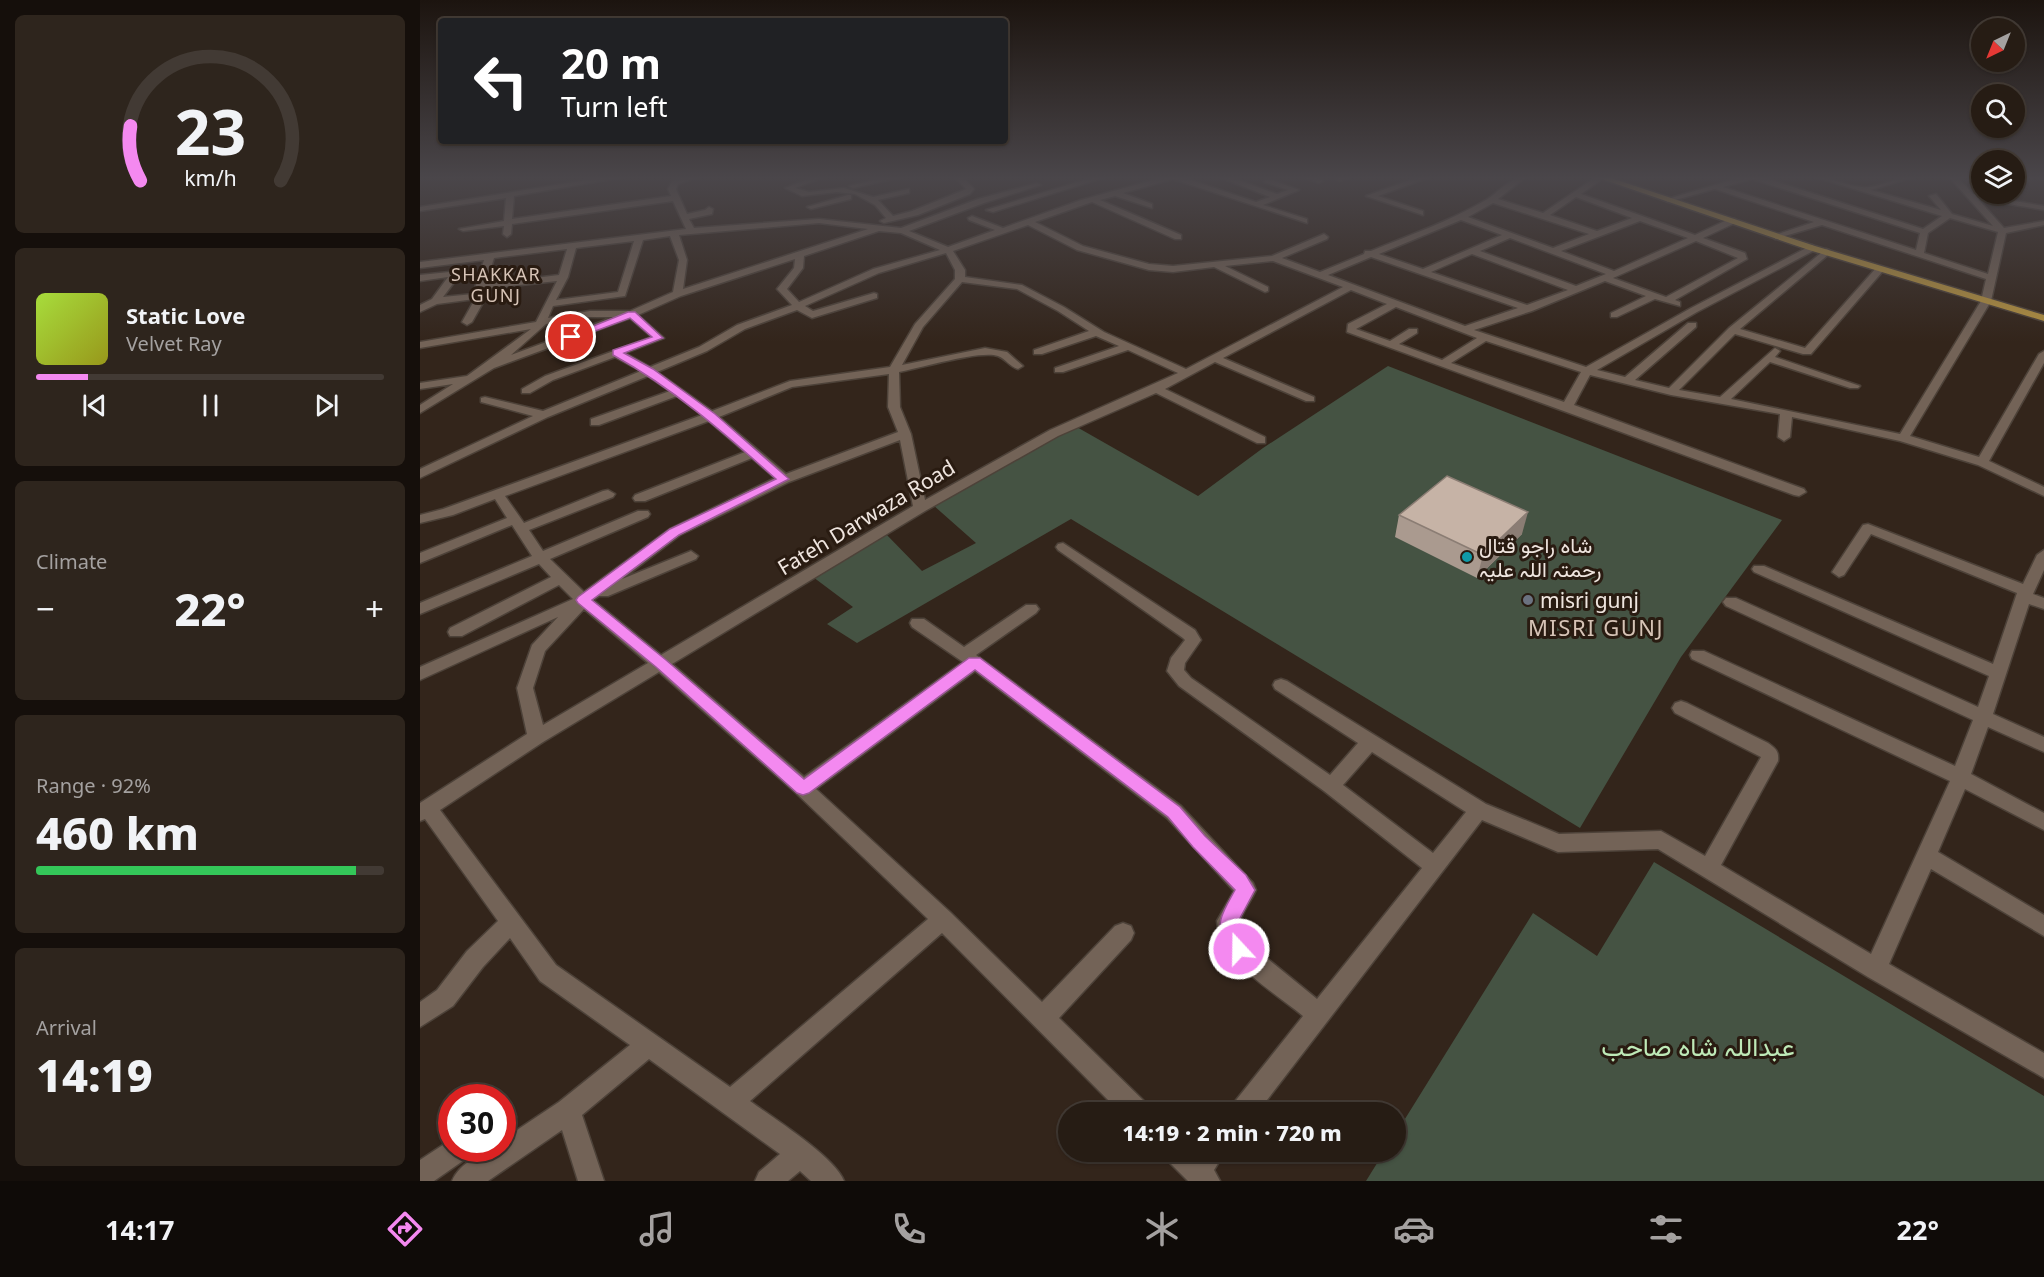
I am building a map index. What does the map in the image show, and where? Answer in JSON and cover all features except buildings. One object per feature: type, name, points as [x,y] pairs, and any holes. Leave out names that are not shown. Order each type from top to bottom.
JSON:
[{"type":"main road","points":[[1764,232],[2044,318]]},
{"type":"street","points":[[420,265],[682,232]]},
{"type":"street","points":[[490,366],[631,314],[678,294],[869,232]]},
{"type":"street","points":[[905,232],[948,250],[960,270],[960,279],[919,326],[894,370],[894,407],[905,434],[920,508]]},
{"type":"street","points":[[420,474],[544,415],[703,349],[741,327],[798,306],[876,271],[1001,232]]},
{"type":"street","points":[[1049,232],[1080,248],[1121,261],[1173,269],[1274,258],[1324,237]]},
{"type":"street","points":[[1166,232],[1179,237]]},
{"type":"street","points":[[1320,275],[1422,232]]},
{"type":"street","points":[[1502,232],[1554,251],[1654,296],[1694,310]]},
{"type":"street","points":[[1591,232],[1596,234]]},
{"type":"street","points":[[1554,251],[1601,232]]},
{"type":"street","points":[[1668,300],[1743,259],[1736,253],[1680,232]]},
{"type":"street","points":[[1466,329],[1529,309],[1611,277],[1709,232]]},
{"type":"street","points":[[1778,237],[1793,232]]},
{"type":"street","points":[[1853,232],[1991,278]]},
{"type":"street","points":[[1919,254],[1924,232]]},
{"type":"street","points":[[1903,438],[1986,301],[2002,232]]},
{"type":"street","points":[[674,233],[683,260],[678,294]]},
{"type":"street","points":[[1423,272],[1510,235]]},
{"type":"street","points":[[550,304],[622,294],[639,238]]},
{"type":"street","points":[[420,410],[490,366],[538,328],[563,277],[572,247]]},
{"type":"street","points":[[1567,407],[1587,371],[1694,310],[1812,248]]},
{"type":"street","points":[[1473,251],[1577,290]]},
{"type":"street","points":[[1671,392],[1733,330],[1826,252]]},
{"type":"street","points":[[1368,253],[1529,309]]},
{"type":"street","points":[[800,254],[798,268],[782,289],[798,306],[812,315],[874,296]]},
{"type":"street","points":[[467,322],[480,299],[479,292],[490,256]]},
{"type":"street","points":[[1274,258],[1485,337],[1587,371],[1671,392],[1786,412],[1903,438],[1982,462],[2044,492]]},
{"type":"street","points":[[1216,265],[1265,289]]},
{"type":"street","points":[[1733,330],[1807,352],[1880,269]]},
{"type":"street","points":[[420,278],[456,273],[435,302]]},
{"type":"street","points":[[420,309],[435,302],[479,292],[563,277]]},
{"type":"street","points":[[960,279],[1019,287],[1061,309],[1097,332],[1187,373]]},
{"type":"street","name":"Fateh Darwaza Road","points":[[424,810],[537,736],[920,508],[1054,433],[1156,389],[1350,287]]},
{"type":"street","points":[[1614,315],[1654,296]]},
{"type":"street","points":[[1396,303],[1350,328],[1443,364],[1799,492]]},
{"type":"street","points":[[420,345],[590,314],[631,314],[659,338],[549,378],[526,391]]},
{"type":"street","points":[[1626,381],[1692,325]]},
{"type":"street","points":[[1391,345],[1413,331]]},
{"type":"street","points":[[1038,352],[1097,332]]},
{"type":"street","points":[[454,350],[458,337]]},
{"type":"street","points":[[1443,364],[1485,337]]},
{"type":"street","points":[[1722,401],[1769,358],[1780,344]]},
{"type":"street","points":[[1059,370],[1128,347]]},
{"type":"street","points":[[420,519],[448,512],[711,416],[790,384],[894,370],[985,351],[1003,354],[1018,366]]},
{"type":"street","points":[[616,352],[649,371],[711,416],[752,454],[784,479]]},
{"type":"street","points":[[1982,462],[2044,354]]},
{"type":"street","points":[[1214,358],[1310,399]]},
{"type":"street","points":[[1769,358],[1854,386]]},
{"type":"street","points":[[420,386],[471,379]]},
{"type":"street","points":[[1156,389],[1261,440]]},
{"type":"street","points":[[595,422],[678,392]]},
{"type":"street","points":[[485,400],[544,415]]},
{"type":"street","points":[[1784,437],[1786,412]]},
{"type":"street","points":[[537,736],[525,688],[528,678],[538,649],[583,600],[675,532],[784,479],[905,434]]},
{"type":"street","points":[[640,498],[752,454]]},
{"type":"street","points":[[497,493],[540,557],[583,600],[661,664],[803,788],[943,919],[1127,1102]]},
{"type":"street","points":[[420,558],[609,494]]},
{"type":"street","points":[[420,609],[643,514]]},
{"type":"street","points":[[1839,572],[1868,528],[2024,593],[2044,604]]},
{"type":"street","points":[[1063,547],[1189,634],[1193,640],[1176,662],[1176,671],[1185,682],[1331,786],[1436,867]]},
{"type":"street","points":[[1876,969],[1960,777],[1983,717],[2024,593],[2044,555]]},
{"type":"street","points":[[420,674],[583,600],[691,556]]},
{"type":"street","points":[[1759,569],[1997,673]]},
{"type":"street","points":[[456,632],[561,578]]},
{"type":"street","points":[[1731,602],[2044,745]]},
{"type":"street","points":[[803,788],[1031,609]]},
{"type":"street","points":[[918,623],[970,658],[1174,812],[1246,890],[1228,921],[1229,933],[1239,949],[1318,1014]]},
{"type":"street","points":[[1698,655],[1960,777],[2044,822]]},
{"type":"street","points":[[1281,686],[1479,810],[1558,843],[1661,840],[1876,969],[2044,1066]]},
{"type":"street","points":[[1681,708],[1770,754],[1769,761],[1708,869]]},
{"type":"street","points":[[1331,786],[1370,742]]},
{"type":"street","points":[[424,810],[548,973],[731,1102],[800,1154],[831,1181]]},
{"type":"street","points":[[1250,1102],[1479,810]]},
{"type":"street","points":[[1925,855],[2044,926]]},
{"type":"street","points":[[731,1102],[943,919]]},
{"type":"street","points":[[420,1016],[445,998],[475,959],[511,922]]},
{"type":"street","points":[[1043,1018],[1123,933]]},
{"type":"street","points":[[465,1181],[568,1111],[650,1043]]},
{"type":"street","points":[[568,1111],[591,1181]]},
{"type":"street","points":[[768,1181],[800,1154]]},
{"type":"street","points":[[420,1175],[439,1162]]},
{"type":"street","points":[[1187,1162],[1202,1177],[1208,1162]]},
{"type":"green space","points":[[1388,366],[1782,520],[1681,657],[1580,828],[1071,519],[857,643],[827,624],[853,607],[813,577],[884,532],[922,571],[976,543],[933,505],[1075,426],[1198,496],[1263,448]]},
{"type":"green space","name":"عبداللہ شاہ صاحب","points":[[1654,862],[2044,1096],[2044,1181],[1366,1181],[1378,1162],[1406,1162],[1406,1117],[1533,913],[1597,956]]},
{"type":"place","name":"شاہ راجو قتال رحمتہ اللہ علیہ","points":[[1467,557]]},
{"type":"place","name":"misri gunj","points":[[1528,600]]},
{"type":"district","name":"SHAKKAR GUNJ","points":[[496,284]]},
{"type":"district","name":"MISRI GUNJ","points":[[1596,627]]},
{"type":"route","points":[[571,337],[631,314],[659,338],[616,352],[649,371],[711,416],[752,454],[784,479],[675,532],[583,600],[661,664],[803,788],[975,662],[1174,812],[1239,881],[1246,890],[1228,921],[1229,933],[1239,949]]}]
